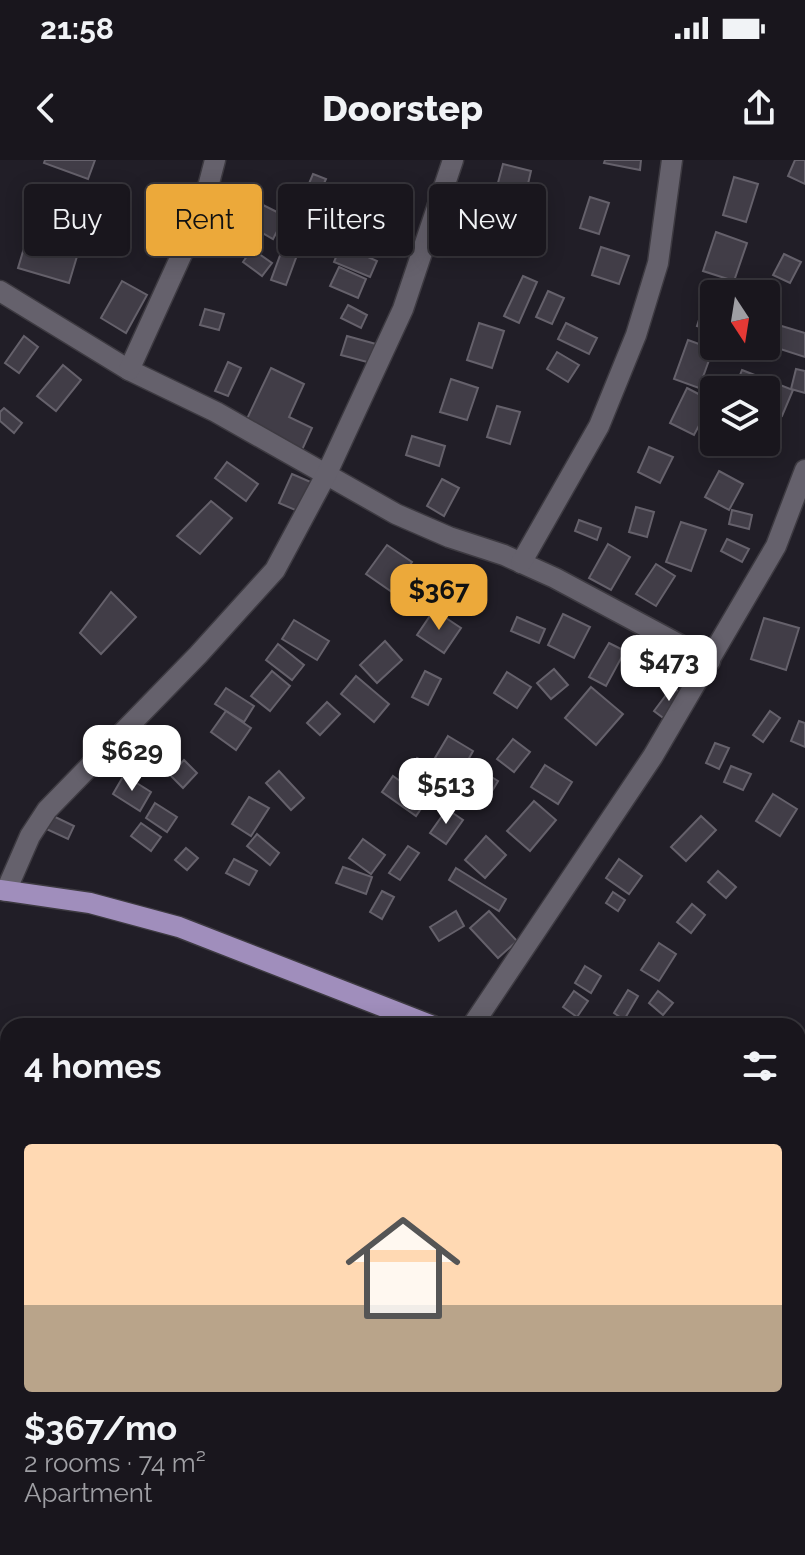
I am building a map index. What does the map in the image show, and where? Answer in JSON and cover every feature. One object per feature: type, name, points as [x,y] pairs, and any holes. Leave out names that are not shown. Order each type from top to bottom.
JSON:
[{"type":"main road","points":[[3,891],[90,903],[179,927],[412,1018]]},
{"type":"street","points":[[129,370],[202,210],[215,160]]},
{"type":"street","points":[[3,891],[30,836],[47,810],[198,655],[275,570],[327,473],[403,309],[453,160]]},
{"type":"street","points":[[521,563],[599,426],[636,335],[658,263],[672,160]]},
{"type":"street","points":[[0,291],[129,370],[216,412],[396,514],[521,563],[710,661]]},
{"type":"street","points":[[477,1018],[653,756],[710,661],[776,546],[805,470]]},
{"type":"building","points":[[45,160],[95,160],[88,179],[44,163]]},
{"type":"building","points":[[605,160],[641,160],[640,170],[604,163]]},
{"type":"building","points":[[795,160],[805,160],[805,184],[788,176]]},
{"type":"building","points":[[503,164],[531,171],[528,184],[498,184]]},
{"type":"building","points":[[313,174],[326,179],[324,184],[309,184]]},
{"type":"building","points":[[734,177],[758,184],[746,222],[723,215]]},
{"type":"building","points":[[590,197],[609,203],[599,234],[580,228]]},
{"type":"building","points":[[262,207],[278,212],[278,229],[273,239],[262,233]]},
{"type":"building","points":[[716,232],[747,243],[734,280],[703,271]]},
{"type":"building","points":[[601,247],[629,256],[619,284],[592,275]]},
{"type":"building","points":[[24,248],[24,256],[77,256],[69,283],[18,268]]},
{"type":"building","points":[[784,254],[801,262],[790,283],[773,275]]},
{"type":"building","points":[[247,256],[262,256],[272,263],[262,276],[243,262]]},
{"type":"building","points":[[280,256],[297,256],[286,285],[271,280]]},
{"type":"building","points":[[336,256],[366,256],[377,261],[370,277],[334,262]]},
{"type":"building","points":[[339,267],[366,279],[358,298],[330,286]]},
{"type":"building","points":[[523,276],[537,282],[519,323],[504,316]]},
{"type":"building","points":[[122,281],[147,295],[126,333],[101,318]]},
{"type":"building","points":[[548,291],[564,298],[552,324],[536,317]]},
{"type":"building","points":[[348,305],[367,315],[361,328],[341,318]]},
{"type":"building","points":[[205,309],[224,314],[219,330],[200,325]]},
{"type":"building","points":[[479,323],[504,331],[492,368],[467,360]]},
{"type":"building","points":[[566,323],[597,338],[589,354],[558,339]]},
{"type":"building","points":[[780,326],[805,333],[805,357],[780,349]]},
{"type":"building","points":[[24,336],[38,347],[19,373],[5,363]]},
{"type":"building","points":[[347,336],[376,344],[371,363],[341,355]]},
{"type":"building","points":[[688,340],[700,344],[700,360],[709,360],[703,376],[700,376],[699,388],[674,379]]},
{"type":"building","points":[[557,352],[579,365],[568,382],[547,369]]},
{"type":"building","points":[[228,362],[241,368],[228,396],[215,391]]},
{"type":"building","points":[[63,365],[81,380],[56,411],[37,396]]},
{"type":"building","points":[[271,368],[304,384],[289,417],[312,428],[302,450],[245,423]]},
{"type":"building","points":[[796,369],[805,371],[805,393],[791,389]]},
{"type":"building","points":[[742,370],[757,376],[740,376]]},
{"type":"building","points":[[451,379],[478,388],[467,420],[440,412]]},
{"type":"building","points":[[780,385],[793,390],[780,415]]},
{"type":"building","points":[[687,388],[700,395],[700,424],[694,435],[670,423]]},
{"type":"building","points":[[497,406],[520,412],[510,444],[487,437]]},
{"type":"building","points":[[4,408],[22,423],[14,433],[0,421],[0,412]]},
{"type":"building","points":[[412,436],[445,446],[439,466],[406,455]]},
{"type":"building","points":[[649,447],[673,457],[660,483],[638,472]]},
{"type":"building","points":[[227,462],[258,484],[246,501],[215,478]]},
{"type":"building","points":[[719,471],[743,484],[729,510],[705,497]]},
{"type":"building","points":[[292,474],[313,483],[300,512],[279,503]]},
{"type":"building","points":[[442,479],[459,488],[444,516],[427,506]]},
{"type":"building","points":[[211,501],[232,518],[200,554],[177,536]]},
{"type":"building","points":[[636,507],[654,512],[647,537],[629,532]]},
{"type":"building","points":[[732,510],[752,515],[749,529],[729,524]]},
{"type":"building","points":[[579,520],[601,528],[597,540],[575,531]]},
{"type":"building","points":[[681,522],[706,530],[691,571],[666,562]]},
{"type":"building","points":[[727,539],[749,549],[742,562],[721,551]]},
{"type":"building","points":[[608,544],[630,557],[611,590],[589,578]]},
{"type":"building","points":[[387,545],[412,562],[392,592],[366,574]]},
{"type":"building","points":[[656,564],[675,576],[656,606],[636,594]]},
{"type":"building","points":[[447,571],[481,579],[474,604],[441,596]]},
{"type":"building","points":[[111,592],[136,617],[101,654],[80,633]]},
{"type":"building","points":[[434,610],[461,628],[444,653],[417,635]]},
{"type":"building","points":[[563,614],[590,627],[574,658],[548,645]]},
{"type":"building","points":[[517,617],[545,629],[539,643],[511,631]]},
{"type":"building","points":[[764,618],[799,628],[786,670],[751,659]]},
{"type":"building","points":[[294,620],[329,641],[317,660],[282,639]]},
{"type":"building","points":[[385,641],[402,660],[377,683],[360,665]]},
{"type":"building","points":[[609,643],[625,651],[606,686],[589,677]]},
{"type":"building","points":[[278,644],[304,665],[292,680],[266,660]]},
{"type":"building","points":[[667,654],[687,664],[678,682],[658,672]]},
{"type":"building","points":[[554,669],[568,685],[551,699],[537,683]]},
{"type":"building","points":[[272,671],[290,686],[270,711],[251,696]]},
{"type":"building","points":[[425,671],[441,679],[428,705],[412,697]]},
{"type":"building","points":[[507,672],[531,687],[517,708],[494,693]]},
{"type":"building","points":[[356,676],[389,704],[374,722],[341,694]]},
{"type":"building","points":[[591,687],[623,714],[596,745],[565,718]]},
{"type":"building","points":[[672,687],[684,695],[666,720],[654,711]]},
{"type":"building","points":[[226,688],[254,706],[244,722],[215,704]]},
{"type":"building","points":[[327,702],[340,714],[320,735],[307,723]]},
{"type":"building","points":[[226,711],[251,728],[236,750],[211,732]]},
{"type":"building","points":[[770,711],[780,718],[763,742],[753,735]]},
{"type":"building","points":[[799,721],[805,723],[805,747],[791,741]]},
{"type":"building","points":[[448,736],[473,751],[461,773],[435,758]]},
{"type":"building","points":[[513,739],[530,752],[514,772],[497,759]]},
{"type":"building","points":[[715,743],[729,748],[719,769],[706,763]]},
{"type":"building","points":[[417,758],[436,768],[428,783],[409,773]]},
{"type":"building","points":[[184,760],[197,773],[183,788],[170,775]]},
{"type":"building","points":[[545,765],[572,782],[558,804],[531,787]]},
{"type":"building","points":[[731,766],[751,774],[743,790],[724,782]]},
{"type":"building","points":[[279,771],[304,798],[291,810],[266,783]]},
{"type":"building","points":[[482,771],[498,781],[488,798],[471,788]]},
{"type":"building","points":[[124,775],[151,792],[140,811],[113,794]]},
{"type":"building","points":[[393,776],[427,800],[416,816],[382,792]]},
{"type":"building","points":[[773,794],[797,809],[780,836],[756,821]]},
{"type":"building","points":[[249,797],[269,808],[251,836],[232,824]]},
{"type":"building","points":[[534,801],[556,820],[530,851],[507,831]]},
{"type":"building","points":[[155,803],[177,817],[167,832],[146,818]]},
{"type":"building","points":[[447,809],[463,820],[446,844],[430,833]]},
{"type":"building","points":[[49,814],[74,826],[68,839],[42,827]]},
{"type":"building","points":[[701,816],[716,830],[686,861],[671,847]]},
{"type":"building","points":[[141,823],[161,837],[151,851],[131,836]]},
{"type":"building","points":[[257,834],[279,853],[270,865],[247,846]]},
{"type":"building","points":[[486,836],[506,855],[485,878],[465,860]]},
{"type":"building","points":[[363,839],[385,855],[371,874],[349,858]]},
{"type":"building","points":[[408,846],[419,853],[400,880],[389,873]]},
{"type":"building","points":[[186,848],[198,858],[187,870],[175,860]]},
{"type":"building","points":[[234,859],[257,871],[249,885],[226,873]]},
{"type":"building","points":[[619,859],[642,876],[629,894],[606,878]]},
{"type":"building","points":[[343,867],[372,877],[366,894],[336,883]]},
{"type":"building","points":[[456,868],[506,899],[499,911],[449,880]]},
{"type":"building","points":[[718,871],[736,887],[726,898],[708,882]]},
{"type":"building","points":[[382,891],[394,897],[382,919],[370,912]]},
{"type":"building","points":[[613,892],[625,900],[618,911],[606,903]]},
{"type":"building","points":[[692,904],[705,915],[691,933],[677,922]]},
{"type":"building","points":[[456,911],[464,926],[439,941],[430,927]]},
{"type":"building","points":[[489,911],[517,941],[498,958],[470,928]]},
{"type":"building","points":[[659,943],[676,954],[659,981],[641,970]]},
{"type":"building","points":[[585,966],[601,976],[591,993],[575,983]]},
{"type":"building","points":[[628,990],[638,996],[625,1018],[614,1013]]},
{"type":"building","points":[[574,991],[588,1001],[577,1017],[563,1007]]},
{"type":"building","points":[[658,991],[673,1003],[663,1015],[649,1003]]}]
